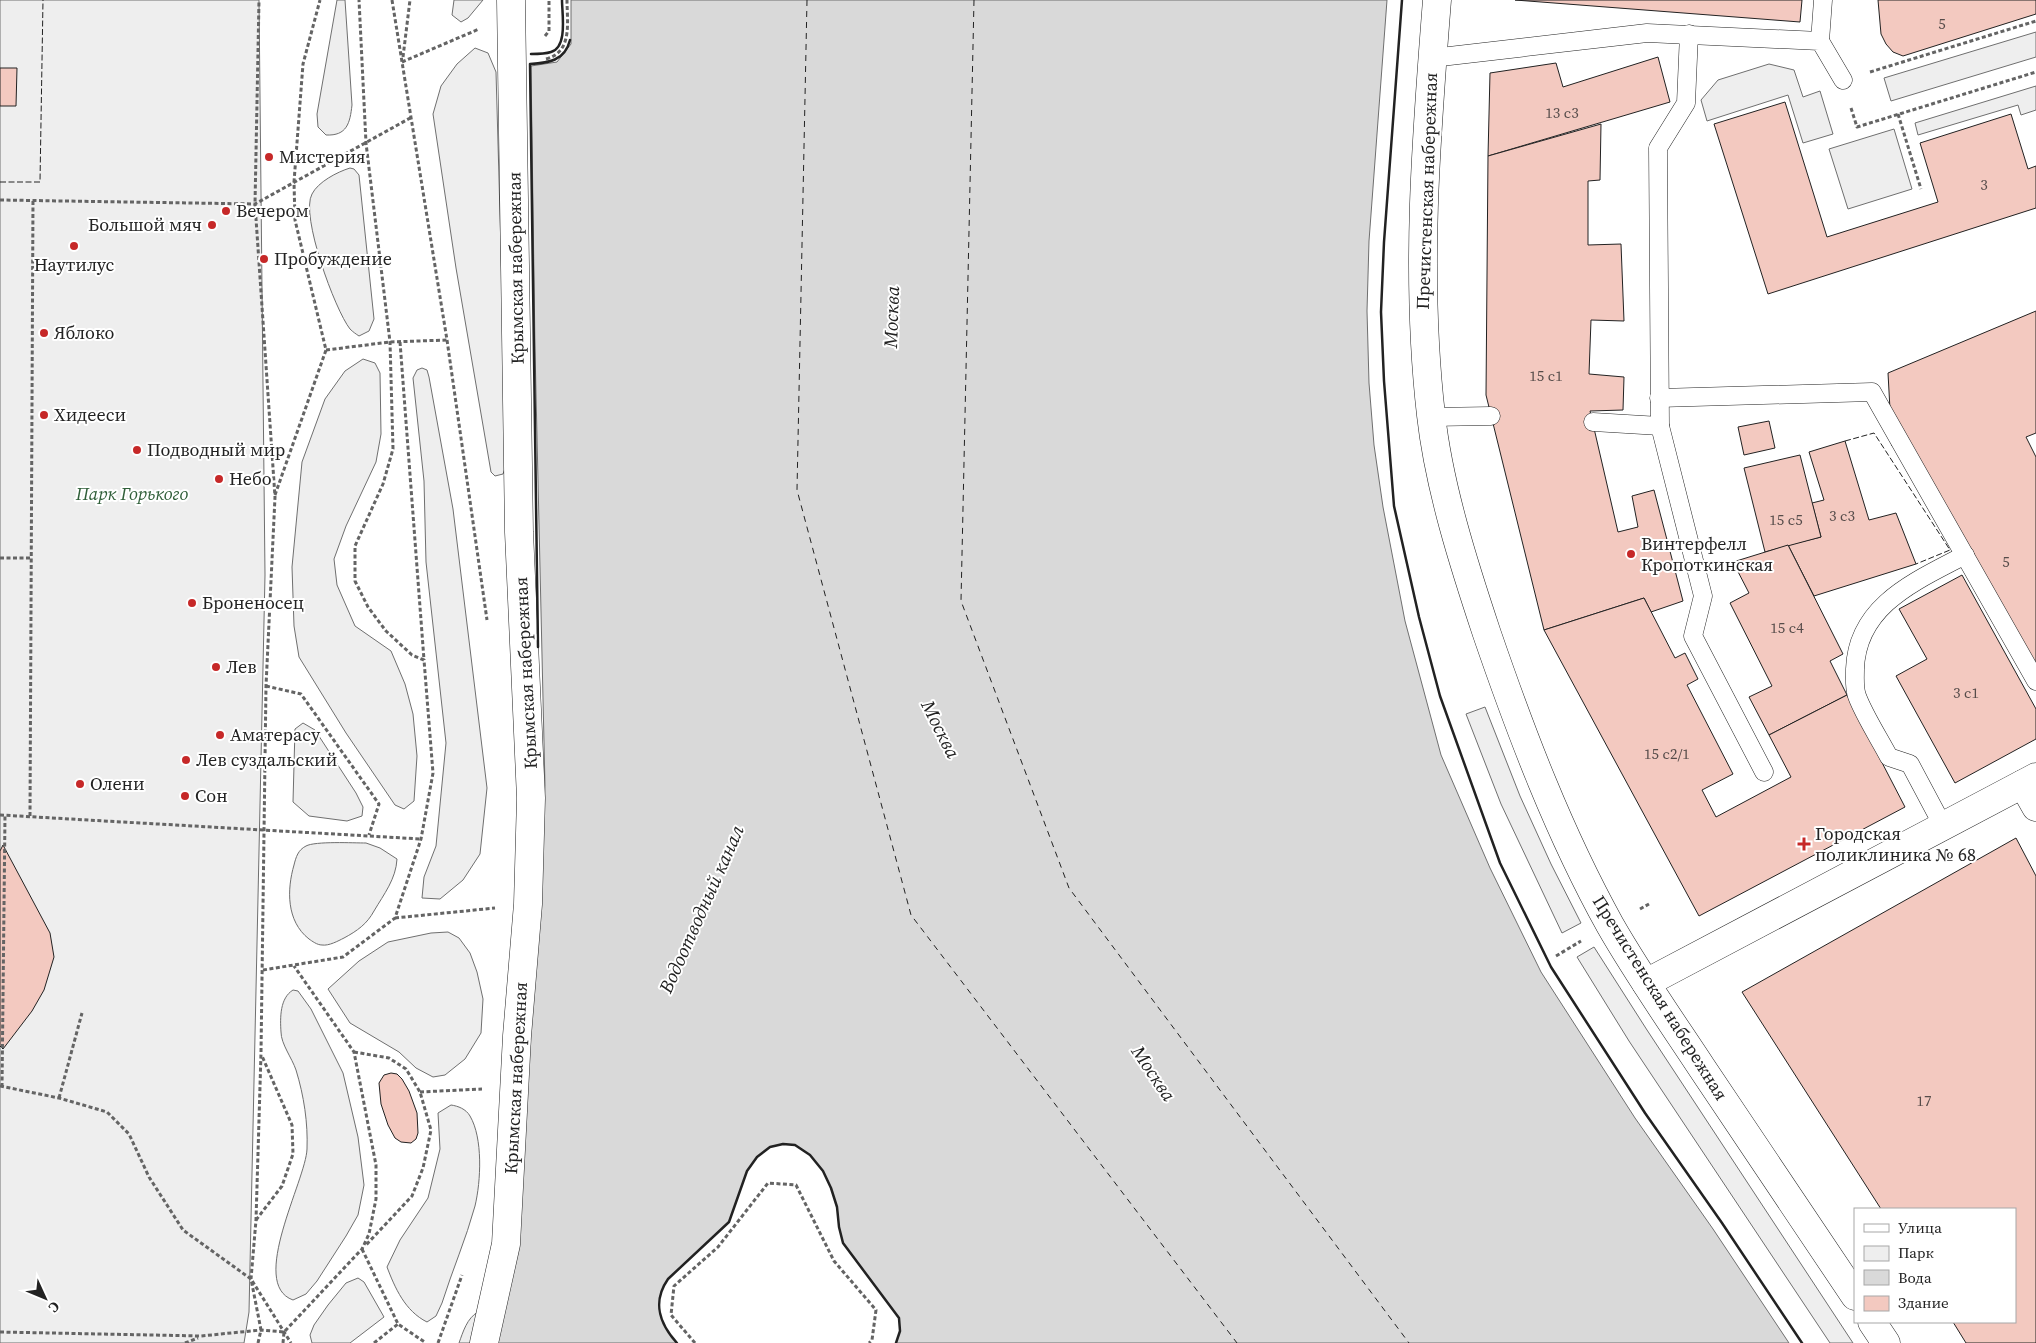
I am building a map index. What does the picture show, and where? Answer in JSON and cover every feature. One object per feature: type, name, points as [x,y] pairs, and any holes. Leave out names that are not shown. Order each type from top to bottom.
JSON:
[{"type":"street","name":"Пречистенская набережная","points":[[1437,0],[1422,245],[1422,316],[1431,417],[1446,493],[1473,592],[1511,704],[1558,820],[1610,925],[1646,983],[1854,1295]]},
{"type":"street","name":"Крымская набережная","points":[[484,1343],[506,1244],[528,904],[531,798],[519,532],[511,8]]},
{"type":"street","points":[[1646,983],[1943,826],[2032,789]]},
{"type":"street","points":[[1873,1323],[1886,1343]]},
{"type":"lane","points":[[1823,0],[1820,41],[1843,80]]},
{"type":"lane","points":[[1432,58],[1647,33],[1820,41]]},
{"type":"lane","points":[[1689,34],[1686,103],[1658,148],[1660,426],[1703,596],[1693,636],[1764,772]]},
{"type":"lane","points":[[1659,398],[1872,392],[2036,681]]},
{"type":"lane","points":[[1431,417],[1491,416]]},
{"type":"lane","points":[[1593,422],[1660,426]]},
{"type":"lane","points":[[1943,826],[1910,764],[1889,757],[1857,695],[1856,657],[1866,629],[1880,608],[1897,592],[1964,555]]},
{"type":"path","points":[[258,1343],[261,1330],[251,1280],[256,1220],[261,1053],[266,686],[275,497],[255,204],[260,0]]},
{"type":"path","points":[[275,497],[326,350],[295,220],[294,182],[303,64],[320,0]]},
{"type":"path","points":[[359,0],[366,143],[390,342],[393,449],[384,484],[355,546],[355,581],[368,607],[386,631],[412,654],[424,660]]},
{"type":"path","points":[[392,0],[447,340],[488,625]]},
{"type":"path","points":[[402,62],[410,0]]},
{"type":"path","points":[[538,59],[553,57],[561,51],[567,40],[567,0]]},
{"type":"path","points":[[402,62],[511,8]]},
{"type":"path","points":[[2036,21],[1843,80],[1857,126],[2036,72]]},
{"type":"path","points":[[1898,114],[1921,189]]},
{"type":"path","points":[[0,200],[255,204],[412,117]]},
{"type":"path","points":[[30,816],[33,200]]},
{"type":"path","points":[[326,350],[390,342],[447,340]]},
{"type":"path","points":[[395,918],[421,839],[433,773],[400,342]]},
{"type":"path","points":[[0,558],[32,558]]},
{"type":"path","points":[[266,686],[301,694],[379,804],[369,835]]},
{"type":"path","points":[[0,815],[263,832],[369,835],[421,839]]},
{"type":"path","points":[[5,815],[1,1086],[59,1098],[107,1112],[129,1134],[149,1177],[183,1230],[251,1280],[291,1343]]},
{"type":"path","points":[[263,970],[343,957],[395,918],[528,904]]},
{"type":"path","points":[[1556,956],[1581,941]]},
{"type":"path","points":[[294,966],[354,1052],[376,1165],[376,1199],[369,1234],[362,1249]]},
{"type":"path","points":[[59,1098],[82,1013]]},
{"type":"path","points":[[283,1343],[284,1332],[412,1196],[423,1168],[431,1130],[420,1092],[406,1069],[389,1058],[354,1052]]},
{"type":"path","points":[[256,1220],[282,1186],[292,1154],[292,1125],[261,1053]]},
{"type":"path","points":[[420,1092],[497,1088],[515,1089]]},
{"type":"path","points":[[696,1343],[671,1315],[674,1286],[718,1247],[768,1183],[796,1186],[834,1261],[876,1310],[870,1343]]},
{"type":"path","points":[[362,1249],[398,1324],[426,1343]]},
{"type":"path","points":[[438,1343],[463,1272]]},
{"type":"path","points":[[374,1343],[398,1324]]},
{"type":"path","points":[[0,1332],[201,1336],[261,1330],[284,1332]]},
{"type":"path","points":[[185,1343],[201,1336]]},
{"type":"green space","name":"Парк Горького","points":[[0,0],[259,0],[265,575],[249,1312],[244,1343],[0,1343]]},
{"type":"green space","points":[[337,0],[345,0],[352,105],[348,123],[343,131],[333,135],[326,135],[318,127],[317,114]]},
{"type":"green space","points":[[454,0],[483,0],[468,18],[461,22],[452,15]]},
{"type":"green space","points":[[2036,32],[2036,57],[1891,101],[1884,78]]},
{"type":"green space","points":[[475,48],[488,53],[496,72],[507,463],[503,474],[495,476],[491,472],[456,268],[433,114],[441,86],[457,64]]},
{"type":"green space","points":[[1769,64],[1794,70],[1803,97],[1820,91],[1833,134],[1803,143],[1788,95],[1707,121],[1701,100],[1718,80]]},
{"type":"green space","points":[[2036,86],[2036,110],[2021,115],[2018,105],[1918,135],[1915,123]]},
{"type":"green space","points":[[1894,129],[1912,189],[1848,209],[1829,149]]},
{"type":"green space","points":[[350,168],[354,169],[359,175],[374,319],[369,331],[359,336],[350,329],[344,319],[328,283],[315,241],[310,205],[312,194],[319,185],[334,175]]},
{"type":"green space","points":[[363,359],[375,363],[380,373],[381,434],[376,462],[346,526],[334,559],[337,585],[355,626],[391,651],[405,684],[413,714],[417,756],[414,801],[404,809],[395,805],[346,733],[299,657],[294,626],[292,567],[302,462],[325,399],[345,371]]},
{"type":"green space","points":[[422,368],[427,370],[429,377],[453,509],[487,788],[480,854],[463,880],[440,899],[422,898],[424,877],[436,846],[446,743],[426,562],[424,481],[413,378],[417,370]]},
{"type":"green space","points":[[1485,707],[1520,796],[1581,923],[1562,933],[1501,804],[1466,714]]},
{"type":"green space","points":[[303,723],[315,730],[356,793],[363,807],[362,816],[347,821],[309,816],[293,802],[295,729]]},
{"type":"green space","points":[[366,843],[380,848],[397,859],[389,886],[371,916],[361,927],[333,943],[325,945],[316,944],[301,932],[292,914],[290,904],[290,884],[298,854],[303,848],[311,844]]},
{"type":"green space","points":[[448,932],[459,938],[470,953],[477,972],[483,999],[481,1033],[465,1059],[445,1075],[433,1077],[416,1068],[399,1052],[350,1023],[328,989],[359,961],[388,942],[431,933]]},
{"type":"green space","points":[[1594,947],[1853,1343],[1830,1343],[1629,1041],[1577,957]]},
{"type":"green space","points":[[293,990],[298,991],[311,1009],[343,1073],[358,1137],[364,1185],[358,1215],[346,1236],[317,1281],[306,1294],[293,1300],[281,1290],[276,1274],[277,1253],[307,1149],[306,1119],[301,1090],[296,1070],[281,1037],[283,1003]]},
{"type":"green space","points":[[451,1105],[466,1111],[474,1125],[479,1148],[479,1184],[475,1206],[442,1303],[436,1316],[427,1322],[407,1305],[397,1291],[387,1267],[400,1240],[428,1198],[440,1149],[438,1113]]},
{"type":"green space","points":[[358,1278],[364,1282],[384,1317],[350,1343],[312,1343],[310,1335],[314,1325],[328,1305],[346,1283]]},
{"type":"green space","points":[[478,1312],[476,1343],[459,1343],[468,1322]]},
{"type":"water","points":[[571,0],[1387,0],[1369,241],[1367,311],[1369,383],[1374,445],[1383,507],[1405,621],[1441,755],[1490,868],[1541,972],[1635,1118],[1713,1229],[1789,1343],[896,1343],[900,1331],[899,1318],[843,1243],[837,1207],[823,1171],[810,1155],[795,1145],[783,1144],[770,1147],[757,1157],[747,1171],[729,1222],[668,1279],[663,1288],[659,1304],[662,1320],[677,1343],[494,1343],[516,1244],[545,786],[535,349],[531,66],[557,62],[571,44]]},
{"type":"building","points":[[1515,0],[1802,0],[1800,22]]},
{"type":"building","points":[[1878,0],[2036,0],[2036,14],[1903,56],[1893,52],[1881,34]]},
{"type":"building","points":[[1658,57],[1670,102],[1488,156],[1490,73],[1556,63],[1563,87]]},
{"type":"building","points":[[0,68],[17,68],[16,106],[0,106]]},
{"type":"building","points":[[1785,102],[1827,237],[1938,202],[1920,143],[2011,114],[2028,169],[2036,166],[2036,208],[1768,294],[1714,124]]},
{"type":"building","points":[[1601,124],[1600,180],[1588,181],[1588,245],[1621,244],[1624,321],[1591,320],[1589,374],[1624,377],[1623,410],[1590,411],[1618,532],[1638,527],[1632,496],[1654,490],[1683,601],[1651,612],[1644,598],[1544,630],[1486,395],[1488,156]]},
{"type":"building","points":[[2036,311],[2036,433],[2026,437],[2036,457],[2036,668],[1912,448],[1892,446],[1888,373]]},
{"type":"building","points":[[1769,421],[1775,448],[1744,455],[1738,427]]},
{"type":"building","points":[[1845,441],[1869,520],[1896,513],[1916,564],[1814,596],[1788,545],[1821,537],[1812,503],[1824,500],[1809,452]]},
{"type":"building","points":[[1800,455],[1821,537],[1765,552],[1744,468]]},
{"type":"building","points":[[1788,545],[1843,654],[1830,661],[1847,695],[1769,735],[1749,697],[1772,686],[1730,603],[1749,593],[1733,562]]},
{"type":"building","points":[[1962,575],[2036,709],[2036,739],[1955,783],[1896,676],[1927,659],[1899,609]]},
{"type":"building","points":[[1644,598],[1675,658],[1685,653],[1698,679],[1687,685],[1733,774],[1702,790],[1716,817],[1791,777],[1769,735],[1847,695],[1905,807],[1699,916],[1544,630]]},
{"type":"building","points":[[2016,838],[2036,876],[2036,1343],[1966,1343],[1954,1323],[2016,1323],[2016,1208],[1880,1208],[1742,992]]},
{"type":"building","points":[[3,845],[50,933],[54,957],[44,990],[32,1011],[3,1049],[0,1046],[0,851]]},
{"type":"building","points":[[397,1074],[402,1079],[409,1091],[417,1113],[418,1133],[416,1139],[411,1143],[401,1142],[395,1138],[388,1125],[381,1104],[379,1083],[384,1075]]},
{"type":"ferry route","points":[[807,0],[797,490],[911,915],[1237,1343]]},
{"type":"ferry route","points":[[974,0],[961,601],[1069,888],[1409,1343]]},
{"type":"fence","points":[[0,182],[40,182],[43,0]]},
{"type":"fence","points":[[1845,441],[1874,433],[1950,550],[1916,564]]},
{"type":"wall","points":[[531,54],[551,52],[560,44],[563,29],[562,0]]},
{"type":"wall","points":[[1402,0],[1384,242],[1381,312],[1384,381],[1394,506],[1419,617],[1440,696],[1500,863],[1551,967],[1645,1113],[1722,1223],[1802,1343]]},
{"type":"wall","points":[[538,647],[530,64],[549,62],[560,57],[568,47],[570,40]]},
{"type":"wall","points":[[677,1343],[662,1320],[659,1304],[663,1288],[668,1279],[729,1222],[747,1171],[757,1157],[770,1147],[783,1144],[795,1145],[810,1155],[823,1171],[837,1207],[843,1243],[899,1318],[900,1331],[896,1343]]},
{"type":"place","name":"Мистерия","points":[[269,157]]},
{"type":"place","name":"Вечером","points":[[226,211]]},
{"type":"place","name":"Большой мяч","points":[[212,225]]},
{"type":"place","name":"Наутилус","points":[[74,246]]},
{"type":"place","name":"Пробуждение","points":[[264,259]]},
{"type":"place","name":"Яблоко","points":[[44,333]]},
{"type":"place","name":"Хидееси","points":[[44,415]]},
{"type":"place","name":"Подводный мир","points":[[137,450]]},
{"type":"place","name":"Небо","points":[[219,479]]},
{"type":"place","name":"Винтерфелл Кропоткинская","points":[[1631,554]]},
{"type":"place","name":"Броненосец","points":[[192,603]]},
{"type":"place","name":"Лев","points":[[216,667]]},
{"type":"place","name":"Аматерасу","points":[[220,735]]},
{"type":"place","name":"Лев суздальский","points":[[186,760]]},
{"type":"place","name":"Олени","points":[[80,784]]},
{"type":"place","name":"Сон","points":[[185,796]]},
{"type":"place","name":"Городская поликлиника № 68","points":[[1804,844]]},
{"type":"water label","name":"Москва","points":[[891,317]]},
{"type":"water label","name":"Москва","points":[[941,729]]},
{"type":"water label","name":"Водоотводный канал","points":[[701,909]]},
{"type":"water label","name":"Москва","points":[[1154,1073]]}]
